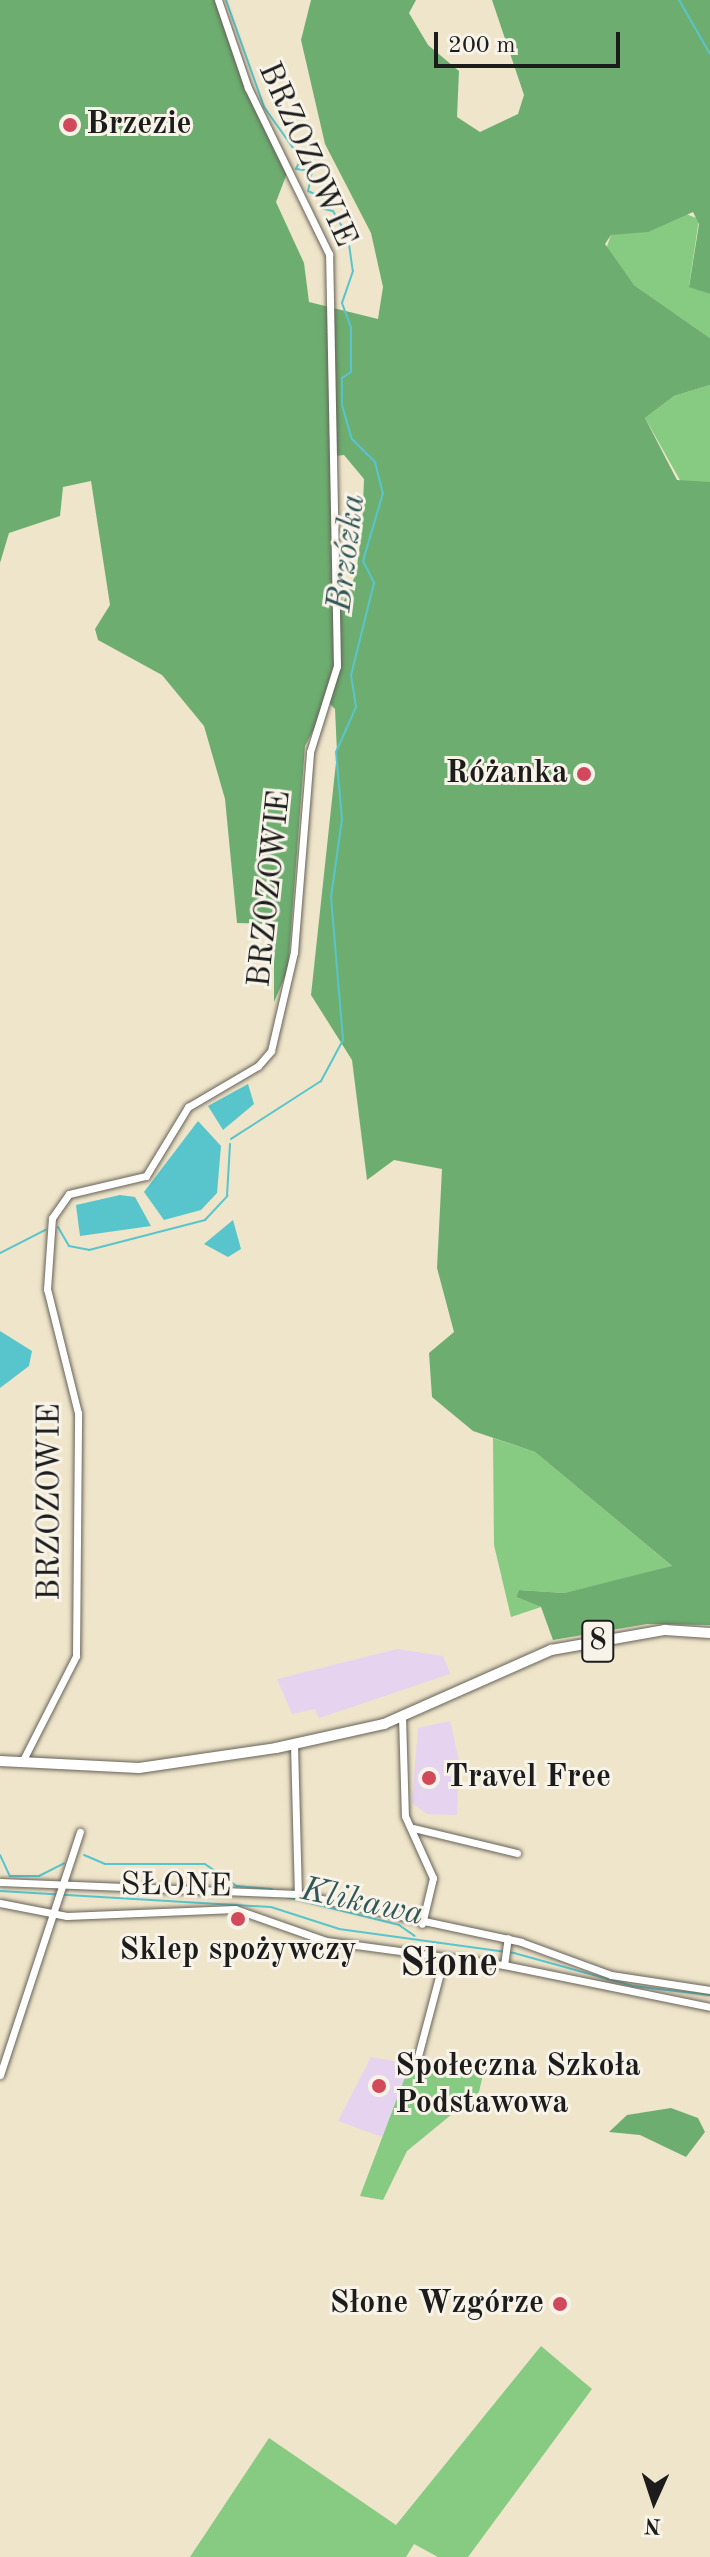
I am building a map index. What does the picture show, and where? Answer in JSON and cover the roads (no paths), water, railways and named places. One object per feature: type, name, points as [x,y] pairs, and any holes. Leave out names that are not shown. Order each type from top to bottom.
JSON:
[{"type":"highway","name":"8","points":[[0,1761],[160,1767],[294,1744],[402,1717],[532,1655],[656,1631],[710,1633]]},
{"type":"street","name":"BRZOZOWIE","points":[[22,1762],[76,1656],[78,1413],[47,1289],[52,1218],[69,1194],[121,1187],[146,1176],[188,1107],[258,1066],[271,1051],[294,952],[310,752],[337,666],[329,254],[248,88],[218,0]]},
{"type":"street","points":[[402,1717],[403,1803],[433,1878],[422,1924]]},
{"type":"street","points":[[294,1744],[298,1894]]},
{"type":"street","points":[[413,1828],[517,1853]]},
{"type":"street","points":[[0,2075],[54,1914],[57,1884],[80,1832]]},
{"type":"street","points":[[0,1882],[298,1894],[507,1942],[611,1975],[710,1990]]},
{"type":"street","name":"SŁONE","points":[[0,1903],[54,1914],[235,1909],[326,1941],[504,1965],[710,2007]]},
{"type":"street","points":[[504,1965],[507,1942]]},
{"type":"street","points":[[417,2060],[444,1958]]},
{"type":"water","points":[[248,1084],[254,1104],[223,1130],[208,1106]]},
{"type":"water","points":[[198,1121],[221,1146],[217,1193],[201,1210],[164,1220],[144,1192]]},
{"type":"water","points":[[120,1195],[135,1197],[151,1226],[80,1236],[76,1205]]},
{"type":"water","points":[[233,1220],[241,1249],[228,1257],[204,1244]]},
{"type":"water","points":[[0,1331],[32,1351],[29,1366],[0,1388]]},
{"type":"waterway","name":"Brzózka","points":[[226,0],[264,107],[301,159],[296,169],[312,171],[308,191],[325,199],[320,208],[333,211],[348,237],[353,271],[342,303],[351,328],[351,372],[342,378],[342,405],[352,439],[375,462],[383,493],[363,561],[374,583],[351,675],[356,707],[336,752],[342,819],[331,897],[343,1040],[321,1081],[231,1139]]},
{"type":"waterway","points":[[679,0],[710,54]]},
{"type":"waterway","name":"Brzózka","points":[[58,1227],[69,1246],[89,1250],[205,1220],[227,1196],[230,1144]]},
{"type":"waterway","name":"Brzózka","points":[[0,1253],[45,1230]]},
{"type":"waterway","points":[[0,1855],[10,1876],[39,1876],[64,1863]]},
{"type":"waterway","points":[[84,1855],[105,1864],[205,1864],[237,1886],[272,1889]]},
{"type":"waterway","name":"Klikawa","points":[[0,1891],[271,1907],[339,1929],[514,1953],[633,1986],[710,1995]]},
{"type":"waterway","points":[[282,1896],[399,1925],[415,1936]]},
{"type":"place","name":"Brzezie","points":[[70,125]]},
{"type":"place","name":"Różanka","points":[[584,774]]},
{"type":"place","name":"Travel Free","points":[[429,1778]]},
{"type":"place","name":"Sklep spożywczy","points":[[238,1919]]},
{"type":"place","name":"Społeczna Szkoła Podstawowa","points":[[379,2086]]},
{"type":"place","name":"Słone Wzgórze","points":[[560,2304]]},
{"type":"district","name":"Słone","points":[[449,1965]]}]
